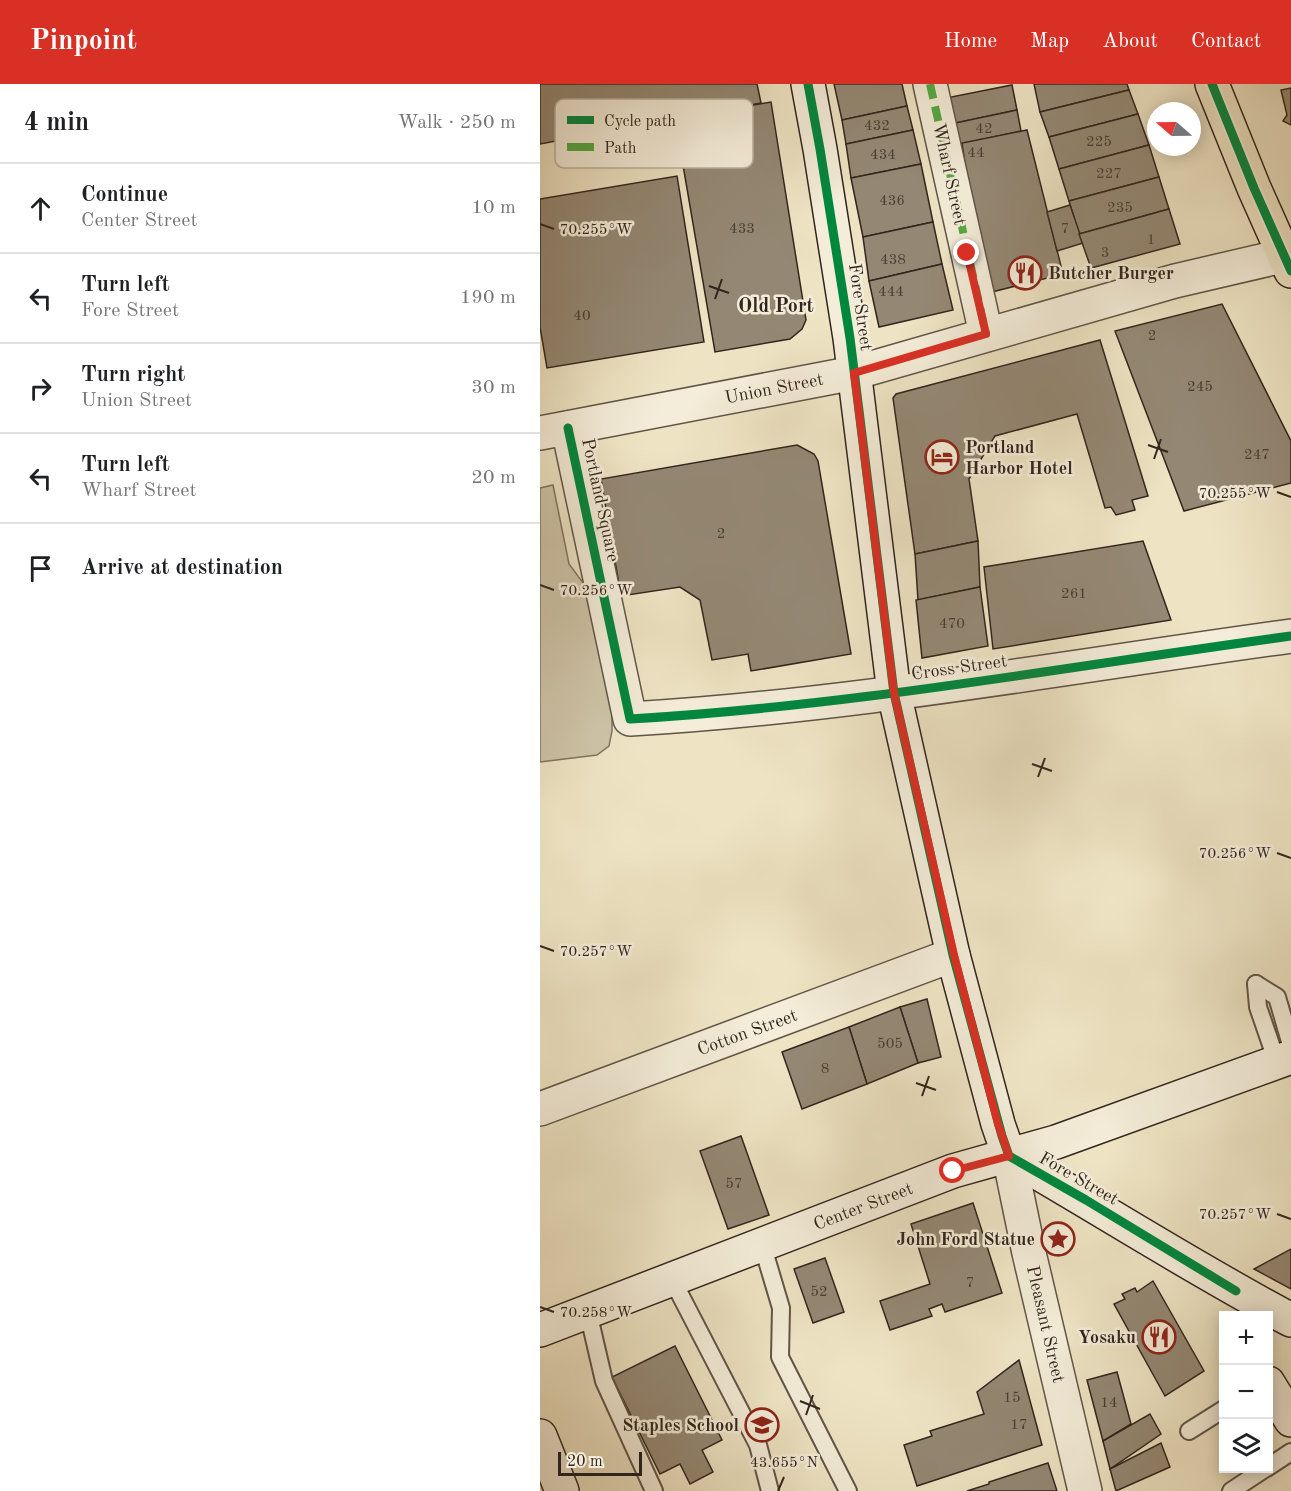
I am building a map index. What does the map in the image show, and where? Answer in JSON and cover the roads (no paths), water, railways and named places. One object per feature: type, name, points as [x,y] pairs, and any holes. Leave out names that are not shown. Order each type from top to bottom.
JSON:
[{"type":"main road","points":[[1212,84],[1254,188],[1289,260]]},
{"type":"street","name":"Fore Street","points":[[808,84],[854,373],[894,693],[954,955],[998,1124],[1009,1156],[1086,1200],[1239,1303],[1291,1320]]},
{"type":"street","name":"Wharf Street","points":[[930,84],[986,334]]},
{"type":"street","name":"Union Street","points":[[554,430],[854,373],[1175,281],[1289,260]]},
{"type":"street","name":"Portland Square","points":[[554,430],[594,546],[630,719]]},
{"type":"street","name":"Cross Street","points":[[630,719],[711,714],[894,693],[1291,636]]},
{"type":"street","name":"Cotton Street","points":[[540,1109],[954,955]]},
{"type":"street","name":"Center Street","points":[[540,1330],[953,1171],[1056,1142],[1286,1054]]},
{"type":"street","name":"Pleasant Street","points":[[1009,1156],[1029,1253],[1085,1491]]},
{"type":"street","points":[[1273,1390],[1291,1420]]},
{"type":"street","points":[[540,1436],[562,1491]]},
{"type":"lane","points":[[762,1244],[781,1308],[780,1357],[848,1491]]},
{"type":"lane","points":[[672,1279],[758,1445],[770,1491]]},
{"type":"lane","points":[[588,1311],[604,1381],[654,1491]]},
{"type":"lane","points":[[1189,1431],[1219,1412]]},
{"type":"lane","points":[[1273,1464],[1291,1452]]},
{"type":"lane","points":[[1231,1491],[1259,1473]]},
{"type":"place","name":"Butcher Burger","points":[[1025,273]]},
{"type":"place","name":"Portland Harbor Hotel","points":[[942,457]]},
{"type":"place","name":"John Ford Statue","points":[[1058,1239]]},
{"type":"place","name":"Yosaku","points":[[1159,1337]]},
{"type":"place","name":"Staples School","points":[[762,1425]]},
{"type":"district","name":"Old Port","points":[[776,305]]}]
